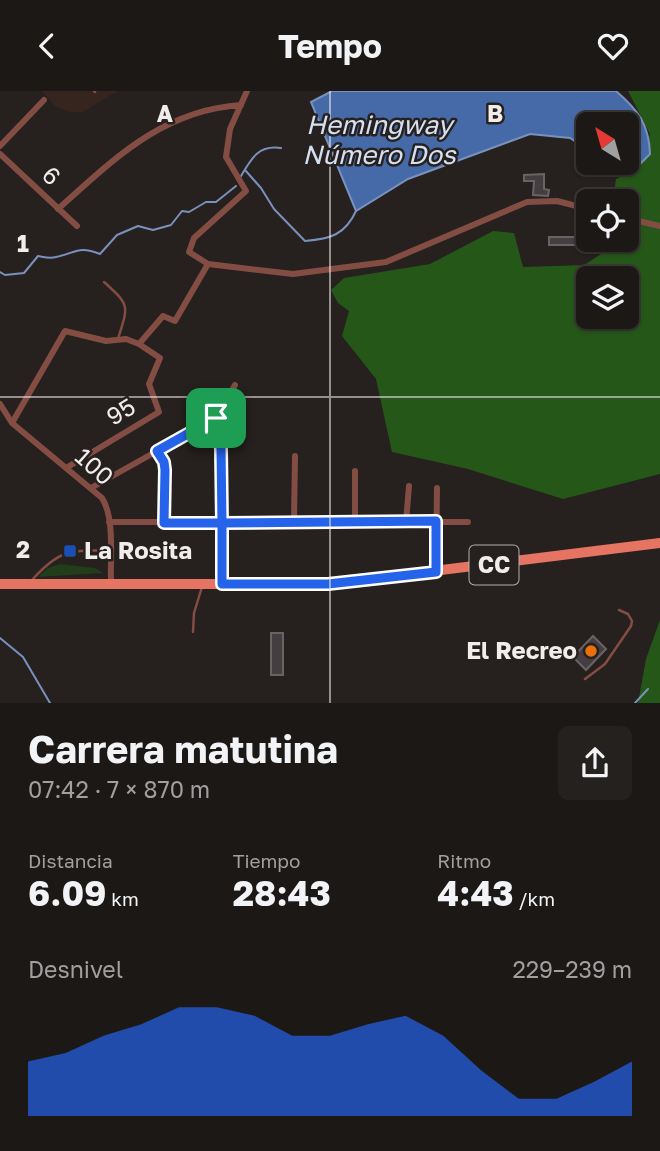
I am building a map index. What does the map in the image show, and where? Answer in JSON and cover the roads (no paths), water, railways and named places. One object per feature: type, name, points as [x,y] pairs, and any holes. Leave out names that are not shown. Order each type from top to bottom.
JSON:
[{"type":"main road","name":"CC","points":[[0,585],[328,584],[660,543]]},
{"type":"street","points":[[247,91],[230,129],[226,157],[246,191],[194,238],[189,252],[208,264],[293,274],[375,263],[414,251],[527,202],[557,201],[576,206]]},
{"type":"street","points":[[0,146],[44,100]]},
{"type":"street","points":[[58,209],[126,148],[156,131],[214,107],[241,105]]},
{"type":"street","name":"6","points":[[0,154],[77,226]]},
{"type":"street","points":[[639,221],[660,226]]},
{"type":"street","points":[[12,423],[65,331],[106,341],[118,339],[139,344],[163,316],[175,321],[208,264]]},
{"type":"street","name":"95","points":[[66,468],[159,412],[149,384],[160,358],[139,344]]},
{"type":"street","points":[[92,488],[216,418],[235,385]]},
{"type":"street","name":"100","points":[[0,404],[12,423],[92,488],[107,505],[111,583]]},
{"type":"street","points":[[216,418],[221,449],[222,584]]},
{"type":"street","points":[[157,451],[164,462],[165,470],[164,523]]},
{"type":"street","points":[[294,522],[295,456]]},
{"type":"street","points":[[355,471],[355,522]]},
{"type":"street","points":[[406,522],[409,486]]},
{"type":"street","points":[[436,572],[437,488]]},
{"type":"street","points":[[109,522],[468,522]]},
{"type":"lane","points":[[104,282],[123,299],[127,311],[118,339]]},
{"type":"lane","points":[[28,584],[45,565],[70,551],[109,550]]},
{"type":"lane","points":[[192,632],[194,613],[203,584]]},
{"type":"lane","points":[[585,679],[605,664],[631,626],[632,621],[628,614],[619,610]]},
{"type":"water","name":"Hemingway Número Dos","points":[[332,91],[616,91],[636,112],[576,112],[576,142],[570,138],[530,134],[408,179],[356,211],[311,102]]},
{"type":"water","name":"Hemingway Número Dos","points":[[639,116],[645,126],[650,154],[639,165]]},
{"type":"waterway","points":[[241,176],[257,154],[267,148],[281,148]]},
{"type":"waterway","points":[[245,170],[274,209],[305,241],[322,239],[342,231],[356,211]]},
{"type":"waterway","points":[[0,272],[5,275],[24,273],[38,256],[54,258],[82,250],[100,254],[117,235],[138,226],[153,230],[171,225],[182,211],[189,212],[206,202],[216,202],[236,186]]},
{"type":"waterway","points":[[0,638],[23,657],[50,703]]},
{"type":"waterway","points":[[635,703],[648,689]]},
{"type":"place","name":"La Rosita","points":[[70,551]]},
{"type":"place","name":"El Recreo","points":[[591,651]]}]
